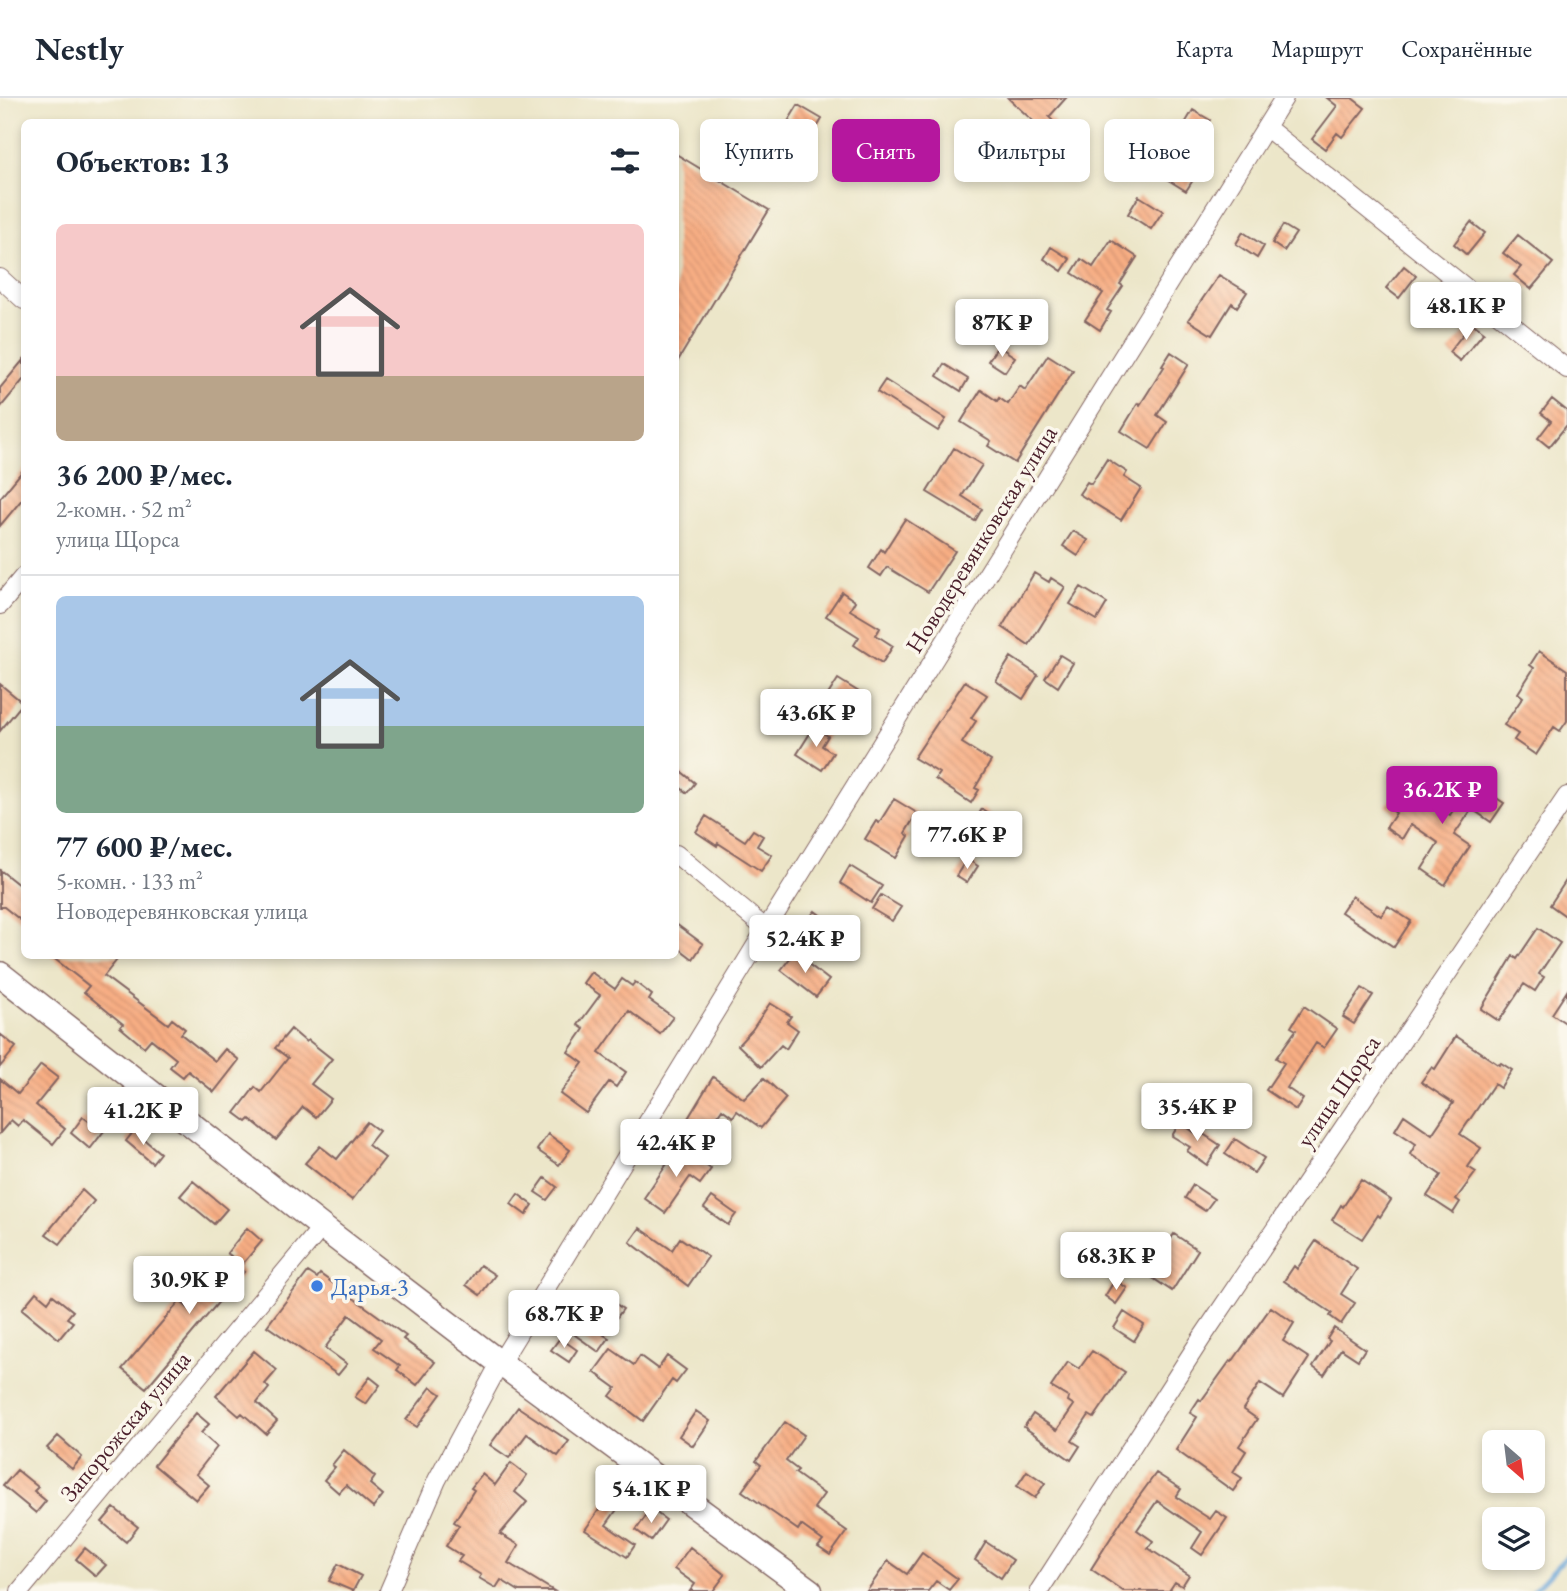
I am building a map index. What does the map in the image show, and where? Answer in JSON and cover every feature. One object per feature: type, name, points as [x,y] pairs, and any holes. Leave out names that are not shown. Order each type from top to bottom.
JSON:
[{"type":"main road","points":[[0,974],[500,1363],[810,1591]]},
{"type":"street","name":"Новодеревянковская улица","points":[[389,1591],[437,1480],[500,1363],[766,929],[1284,98]]},
{"type":"street","points":[[1267,128],[1567,369]]},
{"type":"street","points":[[0,278],[21,297]]},
{"type":"street","points":[[0,605],[21,580]]},
{"type":"street","name":"улица Щорса","points":[[1039,1591],[1201,1339],[1567,796]]},
{"type":"street","points":[[679,856],[766,929]]},
{"type":"street","name":"Запорожская улица","points":[[20,1591],[322,1227]]},
{"type":"building","points":[[1008,98],[1066,98],[1049,117],[1051,119],[1031,119]]},
{"type":"building","points":[[1327,98],[1352,98],[1365,108],[1342,137],[1337,133],[1325,149],[1312,139],[1337,106]]},
{"type":"building","points":[[798,105],[822,119],[818,126],[818,119],[789,119]]},
{"type":"building","points":[[1193,110],[1208,119],[1188,119]]},
{"type":"building","points":[[679,156],[700,168],[700,182],[722,182],[769,210],[679,359]]},
{"type":"building","points":[[1171,182],[1192,182],[1186,191]]},
{"type":"building","points":[[1139,196],[1163,211],[1151,229],[1128,214]]},
{"type":"building","points":[[1471,222],[1485,233],[1467,255],[1454,244]]},
{"type":"building","points":[[1283,225],[1296,233],[1284,251],[1272,243]]},
{"type":"building","points":[[1243,232],[1264,246],[1257,258],[1236,244]]},
{"type":"building","points":[[1518,235],[1553,263],[1531,289],[1514,275],[1521,267],[1503,253]]},
{"type":"building","points":[[1111,240],[1137,257],[1120,284],[1123,286],[1107,310],[1111,312],[1100,330],[1085,320],[1103,293],[1072,273],[1081,259],[1093,267]]},
{"type":"building","points":[[1051,247],[1070,259],[1062,271],[1044,259]]},
{"type":"building","points":[[1404,266],[1416,276],[1399,298],[1386,288]]},
{"type":"building","points":[[1219,275],[1247,292],[1237,307],[1232,303],[1212,335],[1188,320]]},
{"type":"building","points":[[1472,323],[1484,332],[1460,361],[1449,352]]},
{"type":"building","points":[[998,346],[1015,357],[1005,372],[988,361]]},
{"type":"building","points":[[1171,352],[1189,364],[1157,415],[1167,422],[1150,449],[1121,431],[1138,403],[1140,405]]},
{"type":"building","points":[[1048,355],[1073,371],[1015,463],[988,446],[991,441],[961,422],[981,390],[997,401],[999,398],[1008,404],[1020,386],[1025,390]]},
{"type":"building","points":[[21,363],[21,383],[0,408],[0,388]]},
{"type":"building","points":[[944,364],[968,379],[961,391],[937,376]]},
{"type":"building","points":[[885,380],[946,419],[938,431],[877,392]]},
{"type":"building","points":[[1552,399],[1567,411],[1567,425],[1549,447],[1538,438],[1551,421],[1541,413]]},
{"type":"building","points":[[954,448],[982,465],[962,496],[982,509],[975,521],[927,492]]},
{"type":"building","points":[[1107,459],[1127,472],[1124,477],[1141,488],[1121,520],[1079,494],[1087,482],[1091,484]]},
{"type":"building","points":[[21,473],[21,501],[0,526],[0,498]]},
{"type":"building","points":[[905,519],[955,551],[928,592],[887,567],[881,576],[869,568],[881,549],[884,552]]},
{"type":"building","points":[[1073,531],[1088,540],[1078,556],[1063,546]]},
{"type":"building","points":[[1034,573],[1049,582],[1051,578],[1065,587],[1029,645],[1002,627]]},
{"type":"building","points":[[1081,587],[1107,603],[1097,620],[1070,604]]},
{"type":"building","points":[[842,592],[855,601],[850,610],[880,628],[876,635],[893,646],[882,663],[854,645],[859,637],[826,616]]},
{"type":"building","points":[[1539,651],[1567,670],[1567,721],[1560,731],[1554,727],[1536,755],[1514,740],[1518,734],[1504,725],[1523,697],[1518,693],[1534,668],[1530,665]]},
{"type":"building","points":[[1060,655],[1073,663],[1058,687],[1045,678]]},
{"type":"building","points":[[1011,657],[1038,675],[1023,699],[996,681]]},
{"type":"building","points":[[838,679],[867,697],[853,719],[824,701]]},
{"type":"building","points":[[965,681],[987,695],[971,718],[976,721],[962,743],[991,761],[975,788],[979,790],[971,803],[935,779],[939,773],[914,758]]},
{"type":"building","points":[[0,684],[21,701],[21,705],[0,731]]},
{"type":"building","points":[[814,727],[828,736],[822,746],[833,753],[822,770],[797,754]]},
{"type":"building","points":[[679,770],[695,783],[687,793],[679,786]]},
{"type":"building","points":[[1472,782],[1504,803],[1491,822],[1472,809],[1454,835],[1470,846],[1445,885],[1422,869],[1437,842],[1411,824],[1402,839],[1386,828],[1396,813],[1386,806],[1394,795],[1408,804],[1415,794],[1450,815]]},
{"type":"building","points":[[894,799],[917,813],[905,833],[909,836],[896,858],[865,839]]},
{"type":"building","points":[[982,809],[994,817],[985,831],[973,824]]},
{"type":"building","points":[[706,816],[745,841],[753,830],[763,836],[757,846],[772,855],[761,871],[696,832]]},
{"type":"building","points":[[967,859],[978,866],[967,883],[956,876]]},
{"type":"building","points":[[850,866],[882,886],[871,903],[840,883]]},
{"type":"building","points":[[0,870],[21,887],[21,921],[4,907],[0,907]]},
{"type":"building","points":[[1567,879],[1567,917],[1550,905]]},
{"type":"building","points":[[881,895],[901,907],[892,921],[872,909]]},
{"type":"building","points":[[1352,896],[1381,916],[1388,906],[1411,921],[1394,947],[1341,912]]},
{"type":"building","points":[[815,911],[842,932],[830,947],[803,926]]},
{"type":"building","points":[[679,926],[703,944],[693,959],[679,948]]},
{"type":"building","points":[[1538,928],[1560,943],[1539,974],[1544,977],[1535,991],[1524,984],[1499,1021],[1481,1009],[1513,956],[1517,959]]},
{"type":"building","points":[[794,953],[829,980],[816,997],[781,970]]},
{"type":"building","points":[[55,959],[118,959],[104,976],[168,1024],[172,1019],[185,1029],[181,1034],[215,1061],[225,1049],[239,1060],[214,1092],[188,1071],[183,1077],[170,1067],[176,1059],[151,1039],[144,1047],[120,1027],[123,1024],[84,992],[89,986]]},
{"type":"building","points":[[591,972],[615,989],[622,979],[632,986],[635,982],[652,995],[649,1000],[673,1017],[660,1034],[629,1011],[599,1053],[626,1072],[616,1087],[609,1082],[586,1113],[560,1094],[583,1063],[568,1052],[584,1029],[578,1025],[600,995],[583,983]]},
{"type":"building","points":[[1362,988],[1373,995],[1354,1024],[1343,1017]]},
{"type":"building","points":[[1567,991],[1567,1024],[1552,1014]]},
{"type":"building","points":[[770,1003],[791,1016],[787,1022],[798,1030],[786,1049],[781,1045],[761,1067],[738,1045]]},
{"type":"building","points":[[1304,1006],[1337,1029],[1324,1048],[1316,1043],[1287,1088],[1303,1099],[1296,1110],[1266,1090],[1284,1063],[1276,1058],[1296,1030],[1291,1027]]},
{"type":"building","points":[[291,1029],[332,1059],[311,1084],[331,1099],[316,1117],[303,1107],[276,1140],[250,1119],[247,1122],[235,1113],[255,1087],[261,1092],[288,1058],[275,1048]]},
{"type":"building","points":[[0,1034],[16,1047],[0,1067]]},
{"type":"building","points":[[1456,1036],[1499,1065],[1501,1063],[1512,1070],[1500,1088],[1494,1084],[1460,1134],[1481,1148],[1468,1167],[1476,1172],[1456,1199],[1460,1202],[1453,1213],[1427,1196],[1441,1175],[1410,1154],[1416,1144],[1395,1130],[1404,1115],[1432,1134],[1453,1103],[1421,1082],[1432,1067],[1435,1069]]},
{"type":"building","points":[[41,1065],[58,1078],[36,1105],[65,1129],[53,1144],[23,1120],[18,1126],[11,1120],[0,1133],[0,1079],[18,1094]]},
{"type":"building","points":[[713,1077],[744,1099],[764,1078],[786,1098],[761,1128],[737,1111],[733,1117],[722,1109],[706,1133],[687,1120]]},
{"type":"building","points":[[101,1108],[114,1118],[90,1149],[71,1133],[83,1117],[90,1122]]},
{"type":"building","points":[[367,1122],[379,1131],[368,1145],[385,1158],[352,1200],[305,1163],[320,1146],[337,1159]]},
{"type":"building","points":[[1180,1122],[1198,1135],[1200,1132],[1220,1145],[1207,1165],[1187,1151],[1190,1147],[1172,1136]]},
{"type":"building","points":[[134,1131],[160,1153],[152,1163],[126,1141]]},
{"type":"building","points":[[548,1134],[570,1150],[559,1165],[537,1150]]},
{"type":"building","points":[[1235,1139],[1264,1158],[1254,1173],[1225,1154]]},
{"type":"building","points":[[679,1146],[711,1169],[700,1184],[690,1177],[665,1213],[644,1198]]},
{"type":"building","points":[[545,1178],[557,1187],[547,1200],[535,1192]]},
{"type":"building","points":[[1361,1180],[1391,1200],[1362,1239],[1332,1220]]},
{"type":"building","points":[[193,1181],[227,1209],[214,1224],[180,1196]]},
{"type":"building","points":[[1193,1185],[1214,1199],[1205,1211],[1185,1198]]},
{"type":"building","points":[[82,1190],[94,1201],[60,1244],[46,1234]]},
{"type":"building","points":[[518,1194],[533,1205],[526,1215],[511,1204]]},
{"type":"building","points":[[712,1197],[736,1214],[728,1225],[704,1208]]},
{"type":"building","points":[[247,1228],[262,1241],[239,1268],[244,1272],[146,1388],[122,1369],[180,1301],[188,1308],[231,1256],[227,1253]]},
{"type":"building","points":[[640,1228],[672,1250],[680,1238],[708,1257],[688,1286],[630,1242]]},
{"type":"building","points":[[1174,1234],[1198,1250],[1172,1291],[1135,1266],[1151,1242],[1163,1250]]},
{"type":"building","points":[[1316,1241],[1357,1269],[1341,1294],[1355,1303],[1341,1324],[1330,1316],[1332,1313],[1284,1281],[1294,1266],[1297,1269]]},
{"type":"building","points":[[480,1265],[495,1275],[480,1295],[466,1285]]},
{"type":"building","points":[[308,1272],[317,1278],[320,1274],[406,1336],[403,1339],[435,1362],[417,1385],[397,1370],[400,1366],[374,1348],[381,1339],[349,1315],[325,1348],[347,1364],[338,1375],[267,1326]]},
{"type":"building","points":[[1115,1280],[1127,1288],[1116,1304],[1105,1296]]},
{"type":"building","points":[[36,1292],[48,1302],[53,1295],[73,1311],[67,1318],[73,1322],[59,1339],[22,1309]]},
{"type":"building","points":[[606,1297],[623,1309],[604,1335],[609,1338],[599,1352],[575,1335]]},
{"type":"building","points":[[1271,1307],[1294,1323],[1283,1341],[1309,1358],[1283,1398],[1260,1383],[1243,1409],[1257,1419],[1239,1446],[1246,1451],[1233,1472],[1242,1478],[1233,1491],[1176,1450],[1197,1417],[1190,1413],[1199,1399],[1201,1401],[1230,1361],[1232,1362]]},
{"type":"building","points":[[1124,1312],[1144,1325],[1134,1341],[1114,1328]]},
{"type":"building","points":[[1334,1328],[1365,1349],[1358,1360],[1341,1349],[1324,1375],[1313,1367],[1330,1341],[1327,1339]]},
{"type":"building","points":[[560,1338],[577,1350],[569,1362],[551,1350]]},
{"type":"building","points":[[611,1349],[634,1365],[640,1356],[658,1369],[667,1356],[686,1370],[676,1383],[672,1380],[643,1421],[610,1396],[616,1388],[594,1372]]},
{"type":"building","points":[[254,1351],[277,1370],[265,1384],[269,1388],[257,1403],[277,1421],[266,1434],[242,1413],[239,1416],[216,1396]]},
{"type":"building","points":[[1092,1351],[1125,1372],[1094,1418],[1089,1415],[1072,1441],[1080,1446],[1071,1460],[1024,1427],[1033,1414],[1057,1430],[1074,1405],[1068,1401],[1069,1398],[1051,1387],[1068,1362],[1079,1369]]},
{"type":"building","points":[[370,1377],[380,1385],[366,1404],[355,1397]]},
{"type":"building","points":[[431,1387],[441,1394],[417,1427],[406,1420]]},
{"type":"building","points":[[518,1407],[569,1441],[558,1456],[527,1434],[509,1458],[490,1445]]},
{"type":"building","points":[[696,1411],[710,1421],[693,1446],[679,1436]]},
{"type":"building","points":[[196,1413],[209,1424],[201,1433],[217,1447],[196,1474],[209,1485],[196,1500],[154,1465]]},
{"type":"building","points":[[785,1422],[804,1435],[786,1461],[798,1470],[795,1473],[824,1494],[814,1508],[847,1531],[830,1555],[818,1547],[823,1541],[801,1525],[798,1530],[742,1491],[761,1465],[756,1461]]},
{"type":"building","points":[[58,1436],[82,1457],[72,1469],[47,1448]]},
{"type":"building","points":[[344,1450],[375,1477],[370,1484],[383,1495],[373,1508],[346,1485],[339,1493],[324,1480]]},
{"type":"building","points":[[511,1463],[527,1475],[515,1492],[527,1502],[500,1534],[519,1545],[508,1563],[554,1591],[519,1591],[501,1580],[496,1588],[458,1561],[462,1556],[446,1546],[459,1525],[454,1522],[474,1490],[471,1488],[482,1474],[495,1485]]},
{"type":"building","points":[[17,1470],[38,1487],[34,1491],[46,1501],[36,1513],[3,1486]]},
{"type":"building","points":[[1027,1471],[1045,1483],[1035,1498],[1017,1486]]},
{"type":"building","points":[[1156,1473],[1181,1489],[1176,1497],[1210,1519],[1216,1511],[1227,1518],[1202,1555],[1192,1548],[1202,1532],[1157,1501],[1137,1530],[1153,1541],[1148,1548],[1189,1575],[1182,1586],[1175,1582],[1169,1591],[1123,1591],[1091,1569]]},
{"type":"building","points":[[616,1485],[628,1494],[606,1525],[635,1545],[627,1557],[585,1530]]},
{"type":"building","points":[[114,1508],[138,1527],[126,1542],[102,1522]]},
{"type":"building","points":[[651,1509],[666,1520],[651,1541],[636,1530]]},
{"type":"building","points":[[986,1542],[1013,1560],[1001,1578],[975,1560]]},
{"type":"building","points":[[690,1547],[725,1575],[713,1591],[690,1591],[695,1584],[674,1569]]},
{"type":"building","points":[[85,1548],[106,1565],[96,1576],[76,1559]]},
{"type":"building","points":[[922,1553],[958,1579],[949,1590],[936,1581],[928,1591],[867,1591],[888,1561],[907,1574]]},
{"type":"building","points":[[338,1564],[361,1576],[353,1591],[329,1581]]},
{"type":"waterway","points":[[1533,1591],[1567,1556]]},
{"type":"place","name":"Дарья-3","points":[[317,1286]]}]
